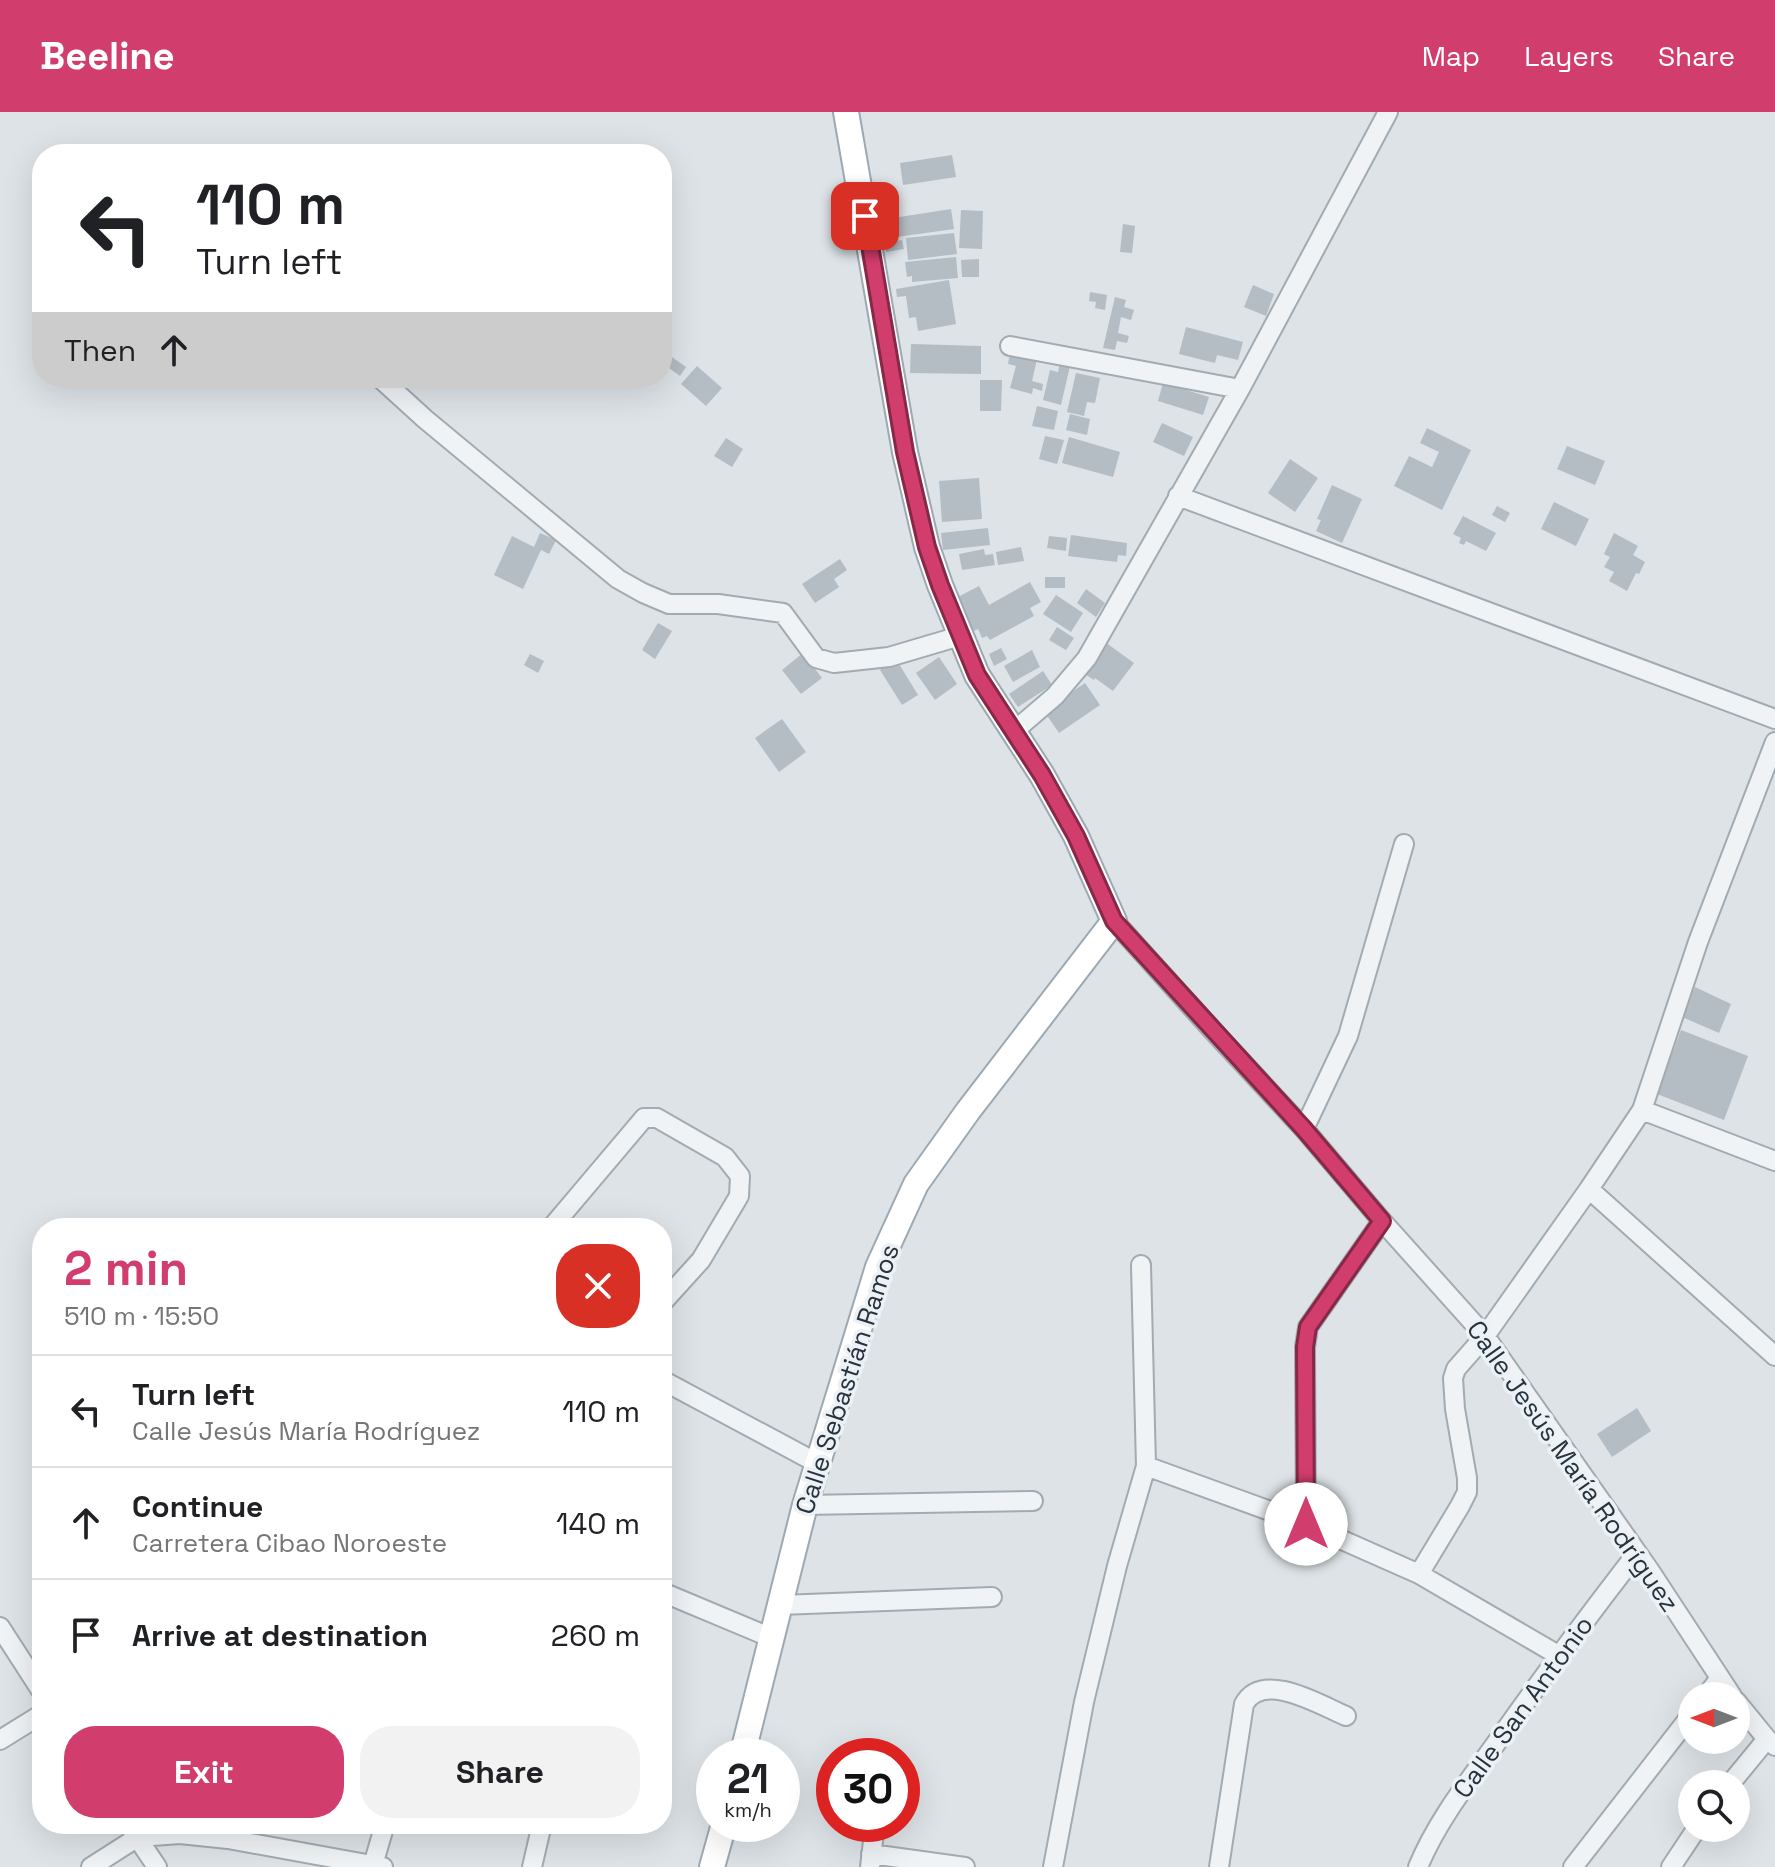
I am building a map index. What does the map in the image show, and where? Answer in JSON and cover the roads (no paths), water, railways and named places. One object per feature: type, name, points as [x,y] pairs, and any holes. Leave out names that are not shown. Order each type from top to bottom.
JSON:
[{"type":"main road","points":[[846,112],[905,452],[927,547],[977,675],[1042,775],[1076,836],[1114,921]]},
{"type":"main road","name":"Calle Sebastián Ramos","points":[[747,1738],[805,1505],[878,1267],[916,1184],[1114,921]]},
{"type":"main road","points":[[712,1867],[719,1842]]},
{"type":"street","points":[[1013,732],[1055,696],[1087,658],[1240,389],[1388,112]]},
{"type":"street","points":[[1010,346],[1240,389]]},
{"type":"street","points":[[391,388],[618,579],[643,593],[669,604],[718,604],[783,613],[816,658],[834,663],[889,657],[960,636]]},
{"type":"street","points":[[1178,496],[1775,719]]},
{"type":"street","points":[[1419,1574],[1467,1492],[1453,1378],[1460,1363],[1485,1336],[1642,1110],[1698,942],[1775,742]]},
{"type":"street","points":[[1304,1129],[1348,1036],[1404,844]]},
{"type":"street","name":"Calle Jesús María Rodríguez","points":[[1114,921],[1304,1129],[1485,1336],[1637,1553],[1723,1682]]},
{"type":"street","points":[[1642,1110],[1775,1161]]},
{"type":"street","points":[[559,1218],[644,1118],[657,1118],[725,1157],[740,1176],[739,1196],[701,1260],[672,1292]]},
{"type":"street","points":[[1589,1189],[1775,1356]]},
{"type":"street","points":[[1306,1524],[1305,1347],[1308,1327],[1382,1221]]},
{"type":"street","points":[[1053,1867],[1084,1702],[1117,1566],[1146,1466],[1141,1265]]},
{"type":"street","points":[[672,1385],[817,1463]]},
{"type":"street","points":[[1146,1466],[1306,1524],[1419,1574],[1558,1655]]},
{"type":"street","points":[[805,1505],[1033,1501]]},
{"type":"street","name":"Calle San Antonio","points":[[1418,1867],[1426,1847],[1453,1804],[1558,1655],[1637,1553]]},
{"type":"street","points":[[672,1596],[772,1638]]},
{"type":"street","points":[[780,1605],[992,1597]]},
{"type":"street","points":[[0,1627],[32,1677]]},
{"type":"street","points":[[1717,1682],[1720,1678]]},
{"type":"street","points":[[1219,1867],[1244,1704],[1248,1697],[1257,1692],[1288,1691],[1346,1716]]},
{"type":"street","points":[[1744,1770],[1771,1743],[1750,1718]]},
{"type":"street","points":[[0,1740],[32,1720]]},
{"type":"street","points":[[1573,1867],[1678,1732]]},
{"type":"street","points":[[91,1867],[128,1834]]},
{"type":"street","points":[[136,1834],[157,1867]]},
{"type":"street","points":[[243,1834],[378,1866],[383,1834]]},
{"type":"street","points":[[532,1867],[540,1834]]},
{"type":"street","points":[[1671,1867],[1688,1842]]},
{"type":"street","points":[[871,1861],[965,1867]]}]
